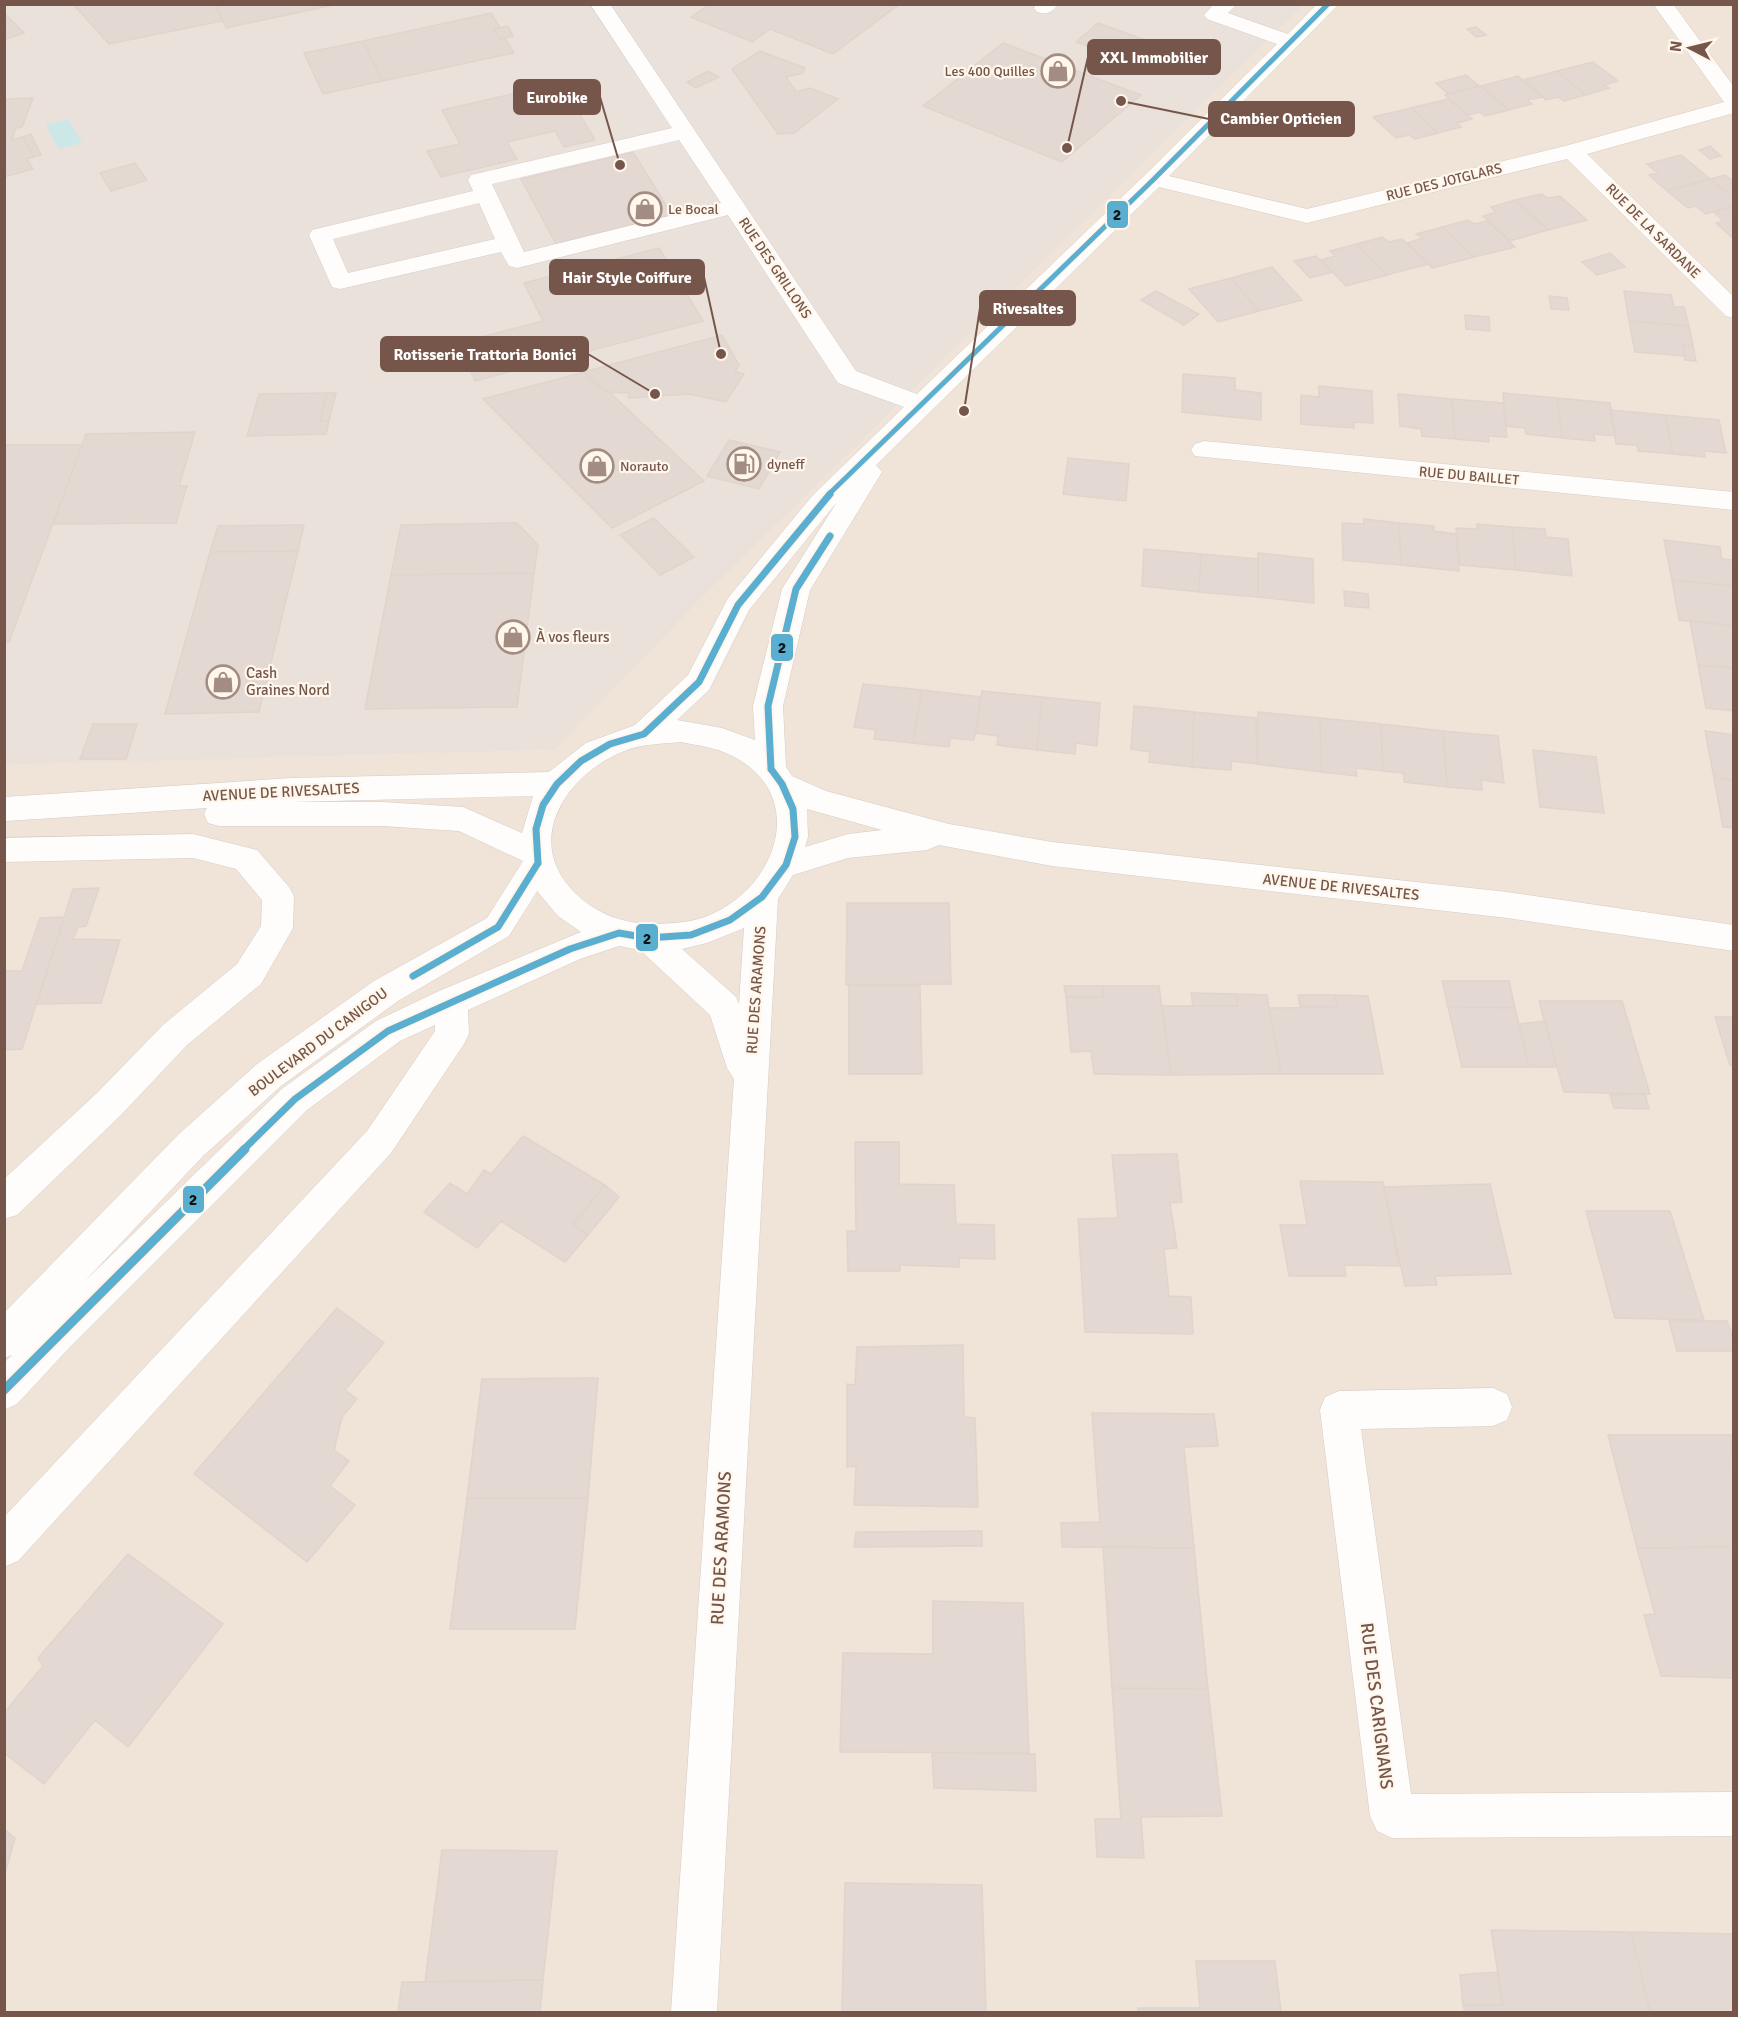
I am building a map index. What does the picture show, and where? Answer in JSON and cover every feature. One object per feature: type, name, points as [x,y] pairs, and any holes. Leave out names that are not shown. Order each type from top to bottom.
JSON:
[{"type":"street","name":"RUE DES GRILLONS","points":[[600,4],[848,377],[921,404]]},
{"type":"street","points":[[634,936],[582,918],[554,894],[537,858],[536,829],[543,806],[557,784],[581,761],[600,749],[644,734],[699,682],[738,605],[822,501],[890,438],[921,404],[1154,179],[1329,4]]},
{"type":"street","points":[[1663,4],[1734,104]]},
{"type":"street","points":[[1217,6],[1214,15],[1291,42]]},
{"type":"street","name":"RUE DES JOTGLARS","points":[[1154,179],[1307,216],[1572,151],[1734,104]]},
{"type":"street","points":[[684,132],[479,180],[517,261],[734,207]]},
{"type":"street","name":"RUE DE LA SARDANE","points":[[1572,151],[1734,311]]},
{"type":"street","points":[[486,195],[320,235],[340,282],[509,243]]},
{"type":"street","points":[[776,776],[768,706],[796,590],[890,438]]},
{"type":"street","name":"RUE DU BAILLET","points":[[1204,450],[1734,501]]},
{"type":"street","name":"AVENUE DE RIVESALTES","points":[[644,734],[680,731],[715,737],[746,749],[776,776],[819,801],[949,836],[1052,854],[1507,906],[1734,938]]},
{"type":"street","name":"BOULEVARD DU CANIGOU","points":[[4,1391],[56,1335],[295,1099],[388,1030],[570,949],[634,936],[701,931],[730,920],[762,897],[786,865],[795,837],[793,809],[776,776]]},
{"type":"street","name":"AVENUE DE RIVESALTES","points":[[5,810],[292,790],[557,784]]},
{"type":"street","name":"AVENUE DE RIVESALTES","points":[[5,810],[286,815],[383,814],[463,819],[537,858]]},
{"type":"street","name":"AVENUE DE RIVESALTES","points":[[786,865],[848,846],[949,836]]},
{"type":"street","points":[[4,850],[193,846],[246,859],[278,896],[277,928],[249,974],[176,1035],[117,1096],[4,1203]]},
{"type":"street","name":"BOULEVARD DU CANIGOU","points":[[4,1340],[191,1145],[269,1075],[386,991],[498,927],[537,858]]},
{"type":"street","name":"RUE DES ARAMONS","points":[[694,2013],[762,897]]},
{"type":"street","name":"RUE DES ARAMONS","points":[[634,936],[724,1007],[749,1083]]},
{"type":"street","points":[[4,1547],[379,1142],[452,1034],[451,1001]]},
{"type":"street","name":"RUE DES CARIGNANS","points":[[1493,1407],[1339,1410],[1392,1816],[1734,1814]]},
{"type":"shaded area","points":[[4,5],[1304,5],[698,602],[554,750],[5,765]]},
{"type":"shaded area","points":[[1304,5],[1733,5],[1733,2012],[5,2012],[4,765],[553,750],[698,602]]},
{"type":"water","points":[[68,119],[82,143],[59,149],[46,125]]},
{"type":"building","points":[[73,4],[216,4],[222,21],[109,44]]},
{"type":"building","points":[[216,4],[338,4],[226,28]]},
{"type":"building","points":[[710,4],[900,4],[833,54],[770,29],[752,42],[691,17]]},
{"type":"building","points":[[4,13],[24,33],[4,40]]},
{"type":"building","points":[[491,13],[500,28],[494,29],[500,39],[505,38],[514,53],[383,81],[363,41]]},
{"type":"building","points":[[1098,23],[1170,49],[1149,69],[1076,42]]},
{"type":"building","points":[[508,26],[513,36],[500,39],[494,29]]},
{"type":"building","points":[[1476,27],[1486,35],[1476,37],[1467,29]]},
{"type":"building","points":[[363,41],[383,81],[323,94],[304,53]]},
{"type":"building","points":[[1003,43],[1141,95],[1062,162],[923,106]]},
{"type":"building","points":[[760,51],[805,68],[803,73],[786,77],[796,92],[810,88],[838,99],[794,133],[778,134],[732,69]]},
{"type":"building","points":[[1593,62],[1618,81],[1604,85],[1609,88],[1586,95],[1557,71]]},
{"type":"building","points":[[708,71],[719,77],[696,88],[687,82]]},
{"type":"building","points":[[1557,71],[1586,95],[1564,101],[1558,97],[1546,100],[1523,80]]},
{"type":"building","points":[[1466,75],[1479,86],[1448,94],[1436,83]]},
{"type":"building","points":[[1518,76],[1543,97],[1527,100],[1532,104],[1509,110],[1481,86]]},
{"type":"building","points":[[561,83],[595,140],[564,147],[555,131],[507,142],[517,159],[441,177],[427,151],[460,144],[442,110]]},
{"type":"building","points":[[1481,86],[1509,110],[1485,116],[1480,112],[1468,115],[1445,95]]},
{"type":"building","points":[[33,98],[22,127],[16,128],[12,140],[23,137],[34,157],[27,159],[33,169],[4,177],[4,99]]},
{"type":"building","points":[[1448,99],[1472,119],[1457,123],[1461,127],[1438,133],[1411,108]]},
{"type":"building","points":[[1411,108],[1438,133],[1415,139],[1409,135],[1396,138],[1373,117]]},
{"type":"building","points":[[31,134],[41,155],[34,157],[23,137]]},
{"type":"building","points":[[1710,146],[1721,156],[1710,159],[1699,150]]},
{"type":"building","points":[[633,152],[672,215],[556,244],[521,179]]},
{"type":"building","points":[[1681,155],[1710,179],[1667,191],[1649,175],[1658,173],[1647,164]]},
{"type":"building","points":[[135,163],[147,180],[111,191],[100,173]]},
{"type":"building","points":[[1725,175],[1734,182],[1734,198],[1710,179]]},
{"type":"building","points":[[1710,179],[1734,198],[1734,206],[1706,214],[1696,206],[1688,208],[1667,191]]},
{"type":"building","points":[[1542,194],[1548,198],[1560,196],[1587,220],[1548,230],[1515,200]]},
{"type":"building","points":[[1515,200],[1548,230],[1510,241],[1483,216],[1496,212],[1491,207]]},
{"type":"building","points":[[1734,206],[1734,239],[1716,223],[1723,221],[1714,212]]},
{"type":"building","points":[[1468,220],[1474,224],[1488,221],[1515,247],[1474,257],[1442,227]]},
{"type":"building","points":[[1442,227],[1474,257],[1432,268],[1408,243],[1422,238],[1416,234]]},
{"type":"building","points":[[1382,237],[1389,242],[1402,239],[1428,264],[1387,275],[1357,244]]},
{"type":"building","points":[[1357,244],[1387,275],[1346,286],[1321,260],[1335,256],[1330,251]]},
{"type":"building","points":[[659,248],[703,321],[475,381],[458,343],[543,321],[524,283]]},
{"type":"building","points":[[1610,253],[1625,267],[1597,275],[1582,262]]},
{"type":"building","points":[[1316,256],[1332,272],[1310,278],[1294,261]]},
{"type":"building","points":[[1272,267],[1302,300],[1259,311],[1231,278]]},
{"type":"building","points":[[1231,278],[1259,311],[1218,322],[1189,289]]},
{"type":"building","points":[[1156,291],[1199,314],[1184,325],[1141,300]]},
{"type":"building","points":[[1624,291],[1671,295],[1674,307],[1684,307],[1689,326],[1629,321]]},
{"type":"building","points":[[1549,296],[1567,298],[1569,310],[1551,309]]},
{"type":"building","points":[[1465,315],[1489,317],[1490,331],[1466,329]]},
{"type":"building","points":[[1629,321],[1689,326],[1693,346],[1683,344],[1685,356],[1635,352]]},
{"type":"building","points":[[722,335],[739,365],[735,372],[744,374],[726,402],[690,394],[629,398],[629,393],[605,392],[584,372]]},
{"type":"building","points":[[1683,344],[1693,346],[1696,361],[1685,360]]},
{"type":"building","points":[[584,372],[605,392],[607,390],[704,481],[612,528],[483,399]]},
{"type":"building","points":[[1183,374],[1235,378],[1235,390],[1261,393],[1261,420],[1182,412]]},
{"type":"building","points":[[1319,386],[1372,391],[1373,423],[1354,422],[1354,428],[1301,424],[1301,395],[1319,397]]},
{"type":"building","points":[[327,393],[320,421],[329,421],[326,434],[247,436],[259,394]]},
{"type":"building","points":[[327,393],[336,393],[329,421],[320,421]]},
{"type":"building","points":[[1503,393],[1557,398],[1562,438],[1526,434],[1525,428],[1506,426]]},
{"type":"building","points":[[1398,394],[1452,399],[1455,439],[1422,436],[1421,429],[1400,426]]},
{"type":"building","points":[[1557,398],[1610,403],[1616,436],[1594,434],[1595,441],[1562,438]]},
{"type":"building","points":[[1452,399],[1503,403],[1507,437],[1488,436],[1489,442],[1455,439]]},
{"type":"building","points":[[1610,410],[1665,415],[1673,454],[1638,451],[1637,445],[1616,444]]},
{"type":"building","points":[[1665,415],[1719,420],[1726,453],[1704,451],[1705,457],[1673,454]]},
{"type":"building","points":[[195,432],[179,486],[187,486],[176,523],[53,524],[86,434]]},
{"type":"building","name":"dyneff","points":[[729,440],[780,452],[759,489],[707,476]]},
{"type":"building","points":[[4,445],[82,445],[9,642],[4,642]]},
{"type":"building","points":[[1068,458],[1129,464],[1126,501],[1063,494]]},
{"type":"building","points":[[654,518],[694,557],[660,575],[620,535]]},
{"type":"building","points":[[1364,519],[1399,523],[1401,565],[1343,560],[1342,523],[1364,524]]},
{"type":"building","points":[[517,523],[538,545],[534,573],[391,575],[401,525]]},
{"type":"building","points":[[1399,523],[1434,526],[1434,531],[1456,534],[1459,571],[1401,565]]},
{"type":"building","points":[[1477,524],[1512,527],[1516,570],[1460,565],[1456,528],[1477,529]]},
{"type":"building","points":[[304,525],[298,551],[210,552],[218,526]]},
{"type":"building","points":[[1512,527],[1545,529],[1546,537],[1568,539],[1572,576],[1516,570]]},
{"type":"building","points":[[1664,540],[1720,547],[1722,559],[1733,560],[1734,586],[1672,580]]},
{"type":"building","points":[[1144,549],[1201,554],[1199,592],[1142,586]]},
{"type":"building","points":[[298,551],[259,712],[165,714],[210,552]]},
{"type":"building","points":[[1258,553],[1313,559],[1314,603],[1258,597]]},
{"type":"building","points":[[1201,554],[1258,559],[1258,597],[1199,592]]},
{"type":"building","points":[[534,573],[517,707],[365,709],[391,575]]},
{"type":"building","points":[[1672,580],[1734,586],[1734,626],[1679,620]]},
{"type":"building","points":[[1344,591],[1368,594],[1369,608],[1345,606]]},
{"type":"building","points":[[1690,621],[1734,626],[1734,668],[1698,665]]},
{"type":"building","points":[[1698,665],[1734,668],[1734,711],[1706,708]]},
{"type":"building","points":[[863,684],[922,690],[913,743],[874,739],[876,730],[854,727]]},
{"type":"building","points":[[922,690],[981,697],[974,740],[950,738],[949,747],[913,743]]},
{"type":"building","points":[[982,691],[1042,697],[1037,750],[997,745],[998,736],[976,733]]},
{"type":"building","points":[[1042,697],[1100,703],[1097,746],[1076,743],[1075,754],[1037,750]]},
{"type":"building","points":[[1134,706],[1194,712],[1192,767],[1149,762],[1150,752],[1131,749]]},
{"type":"building","points":[[1194,712],[1256,718],[1257,764],[1231,761],[1231,770],[1192,767]]},
{"type":"building","points":[[1258,712],[1320,718],[1321,772],[1257,764]]},
{"type":"building","points":[[1320,718],[1381,724],[1383,771],[1356,768],[1357,776],[1321,772]]},
{"type":"building","points":[[93,724],[137,724],[126,759],[80,759]]},
{"type":"building","points":[[1381,724],[1443,731],[1447,787],[1404,782],[1404,773],[1383,771]]},
{"type":"building","points":[[1443,731],[1498,736],[1504,783],[1481,780],[1482,790],[1447,787]]},
{"type":"building","points":[[1705,731],[1734,735],[1734,780],[1714,778]]},
{"type":"building","points":[[1533,750],[1596,757],[1604,813],[1540,807]]},
{"type":"building","points":[[1714,778],[1734,780],[1734,828],[1723,827]]},
{"type":"building","points":[[99,888],[86,926],[78,927],[73,939],[120,940],[101,1003],[37,1004],[73,889]]},
{"type":"building","points":[[847,903],[949,903],[951,984],[846,985]]},
{"type":"building","points":[[64,917],[22,1049],[4,1050],[4,971],[22,971],[40,918]]},
{"type":"building","points":[[1442,981],[1509,981],[1515,1008],[1448,1007]]},
{"type":"building","points":[[849,985],[920,986],[922,1074],[849,1074]]},
{"type":"building","points":[[1064,986],[1102,986],[1104,997],[1066,997]]},
{"type":"building","points":[[1102,986],[1159,986],[1171,1075],[1094,1074],[1091,1051],[1071,1052],[1066,997],[1104,997]]},
{"type":"building","points":[[1191,993],[1236,994],[1238,1006],[1193,1006]]},
{"type":"building","points":[[1236,994],[1267,995],[1281,1074],[1171,1075],[1162,1006],[1238,1006]]},
{"type":"building","points":[[1298,995],[1335,995],[1337,1007],[1300,1007]]},
{"type":"building","points":[[1335,995],[1368,996],[1383,1074],[1281,1074],[1269,1008],[1337,1007]]},
{"type":"building","points":[[1539,1001],[1622,1001],[1650,1094],[1564,1092]]},
{"type":"building","points":[[1448,1007],[1515,1008],[1529,1067],[1462,1067]]},
{"type":"building","points":[[1715,1017],[1734,1017],[1734,1065],[1730,1065]]},
{"type":"building","points":[[1545,1021],[1557,1067],[1529,1067],[1519,1024]]},
{"type":"building","points":[[1645,1094],[1649,1109],[1614,1108],[1610,1095]]},
{"type":"building","points":[[523,1136],[605,1185],[573,1224],[588,1235],[565,1262],[501,1221],[477,1248],[424,1212],[450,1183],[467,1194],[484,1170],[491,1174]]},
{"type":"building","points":[[855,1142],[899,1142],[899,1184],[954,1185],[956,1224],[994,1225],[995,1259],[959,1258],[959,1267],[900,1265],[900,1271],[848,1271],[847,1231],[856,1231]]},
{"type":"building","points":[[1177,1154],[1182,1202],[1170,1203],[1177,1248],[1164,1249],[1169,1296],[1191,1297],[1193,1334],[1085,1332],[1078,1219],[1118,1218],[1112,1155]]},
{"type":"building","points":[[1300,1181],[1383,1182],[1399,1266],[1344,1265],[1346,1276],[1289,1276],[1280,1225],[1307,1225]]},
{"type":"building","points":[[1490,1184],[1511,1274],[1435,1276],[1437,1285],[1405,1286],[1384,1187]]},
{"type":"building","points":[[605,1185],[619,1197],[588,1235],[573,1224]]},
{"type":"building","points":[[1586,1211],[1670,1211],[1704,1320],[1615,1318]]},
{"type":"building","points":[[337,1308],[384,1343],[345,1390],[357,1399],[342,1417],[334,1450],[349,1461],[330,1486],[355,1505],[307,1562],[194,1474]]},
{"type":"building","points":[[1669,1321],[1727,1321],[1734,1340],[1734,1351],[1677,1351]]},
{"type":"building","points":[[963,1345],[964,1417],[975,1418],[978,1507],[854,1505],[856,1466],[847,1467],[847,1384],[855,1385],[857,1347]]},
{"type":"building","points":[[598,1378],[588,1498],[467,1498],[482,1379]]},
{"type":"building","points":[[1092,1413],[1214,1414],[1218,1446],[1184,1447],[1194,1548],[1062,1547],[1061,1523],[1100,1522]]},
{"type":"building","points":[[1608,1435],[1732,1435],[1734,1547],[1637,1548]]},
{"type":"building","points":[[467,1498],[588,1498],[575,1629],[450,1629]]},
{"type":"building","points":[[982,1531],[982,1546],[854,1547],[856,1532]]},
{"type":"building","points":[[1103,1547],[1194,1548],[1208,1689],[1112,1688]]},
{"type":"building","points":[[1734,1547],[1734,1678],[1661,1676],[1644,1615],[1655,1614],[1637,1548]]},
{"type":"building","points":[[128,1554],[223,1624],[128,1747],[95,1720],[44,1784],[4,1753],[4,1713],[43,1666],[38,1658]]},
{"type":"building","points":[[933,1601],[1023,1603],[1029,1753],[840,1752],[843,1653],[933,1654]]},
{"type":"building","points":[[1112,1688],[1208,1689],[1222,1816],[1141,1817],[1144,1858],[1097,1857],[1095,1819],[1121,1819]]},
{"type":"building","points":[[932,1753],[1035,1754],[1036,1791],[934,1788]]},
{"type":"building","points":[[4,1829],[15,1838],[4,1877]]},
{"type":"building","points":[[442,1850],[557,1851],[543,1980],[425,1982]]},
{"type":"building","points":[[845,1883],[982,1885],[986,2012],[842,2012]]},
{"type":"building","points":[[1491,1930],[1631,1932],[1650,2012],[1465,2012],[1463,2005],[1503,2005]]},
{"type":"building","points":[[1631,1932],[1734,1934],[1734,2012],[1650,2012]]},
{"type":"building","points":[[1196,1961],[1275,1961],[1281,2012],[1138,2012],[1138,2008],[1200,2008]]},
{"type":"building","points":[[1497,1972],[1503,2005],[1463,2005],[1460,1975]]},
{"type":"building","points":[[543,1980],[540,2012],[398,2012],[402,1982]]},
{"type":"transit line","name":"2","points":[[538,863],[536,829],[543,805],[557,784],[581,761],[610,744],[644,734],[699,682],[738,605],[822,501],[890,438],[921,404],[1154,179],[1328,4]]},
{"type":"transit line","name":"2","points":[[771,769],[768,706],[796,589],[830,536]]},
{"type":"transit line","name":"2","points":[[4,1390],[56,1335],[295,1099],[388,1031],[570,949],[619,933],[648,938],[691,935],[730,920],[762,897],[786,865],[795,837],[793,809],[782,784],[771,769]]},
{"type":"transit line","name":"2","points":[[413,976],[498,927],[538,863]]},
{"type":"place","name":"Les 400 Quilles","points":[[1058,71]]},
{"type":"place","name":"Cambier Opticien","points":[[1121,101]]},
{"type":"place","name":"XXL Immobilier","points":[[1067,148]]},
{"type":"place","name":"Eurobike","points":[[620,165]]},
{"type":"place","name":"Le Bocal","points":[[645,209]]},
{"type":"place","name":"Hair Style Coiffure","points":[[721,354]]},
{"type":"place","name":"Rotisserie Trattoria Bonici","points":[[655,394]]},
{"type":"place","name":"Rivesaltes","points":[[964,411]]},
{"type":"place","name":"dyneff","points":[[744,464]]},
{"type":"place","name":"Norauto","points":[[597,466]]},
{"type":"place","name":"À vos fleurs","points":[[513,637]]},
{"type":"place","name":"Cash Graines Nord","points":[[223,682]]}]
